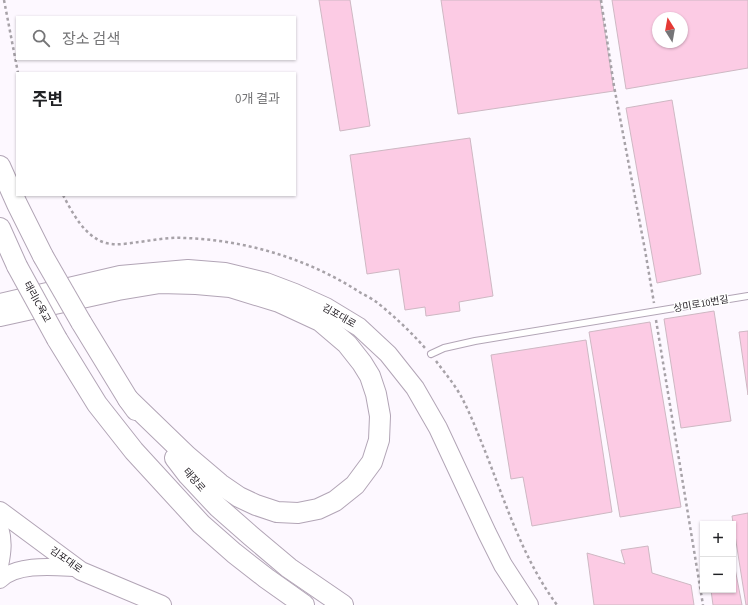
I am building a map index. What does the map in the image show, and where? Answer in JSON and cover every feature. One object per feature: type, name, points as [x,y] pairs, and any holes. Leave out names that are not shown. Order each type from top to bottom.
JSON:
[{"type":"main road","name":"태장로","points":[[0,166],[43,256],[80,322],[128,399],[188,475],[218,507],[289,568],[343,605]]},
{"type":"main road","name":"태리IC육교","points":[[0,228],[17,266],[56,339],[97,404],[134,452],[196,518],[234,553],[304,605]]},
{"type":"main road","name":"김포대로","points":[[0,303],[120,275],[188,269],[225,272],[266,282],[326,307],[365,332],[388,354],[415,388],[438,428],[503,565],[528,605]]},
{"type":"main road","points":[[0,316],[118,290],[160,283],[230,287],[278,302],[320,321],[347,344],[362,362],[370,376],[376,394],[380,416],[379,440],[372,462],[355,485],[335,501],[318,509],[298,513],[277,512],[239,497],[220,484],[187,456],[128,399]]},
{"type":"main road","name":"김포대로","points":[[0,511],[81,572],[162,605]]},
{"type":"street","points":[[0,527],[3,538],[0,566]]},
{"type":"street","points":[[0,580],[14,571],[36,566],[76,568]]},
{"type":"lane","name":"상미로10번길","points":[[431,354],[451,346],[475,341],[748,296]]},
{"type":"path","points":[[4,0],[18,72]]},
{"type":"building","points":[[319,0],[350,0],[370,126],[340,131]]},
{"type":"building","points":[[441,0],[600,0],[614,91],[458,114]]},
{"type":"building","points":[[612,0],[748,0],[748,68],[626,89]]},
{"type":"building","points":[[672,100],[701,274],[657,283],[626,108]]},
{"type":"building","points":[[470,138],[493,296],[459,302],[460,311],[426,316],[425,307],[405,310],[399,269],[367,274],[350,155]]},
{"type":"building","points":[[714,311],[731,421],[681,428],[664,319]]},
{"type":"building","points":[[650,322],[681,507],[620,517],[589,332]]},
{"type":"building","points":[[748,331],[748,395],[739,332]]},
{"type":"building","points":[[586,340],[612,512],[532,526],[523,477],[511,479],[491,355]]},
{"type":"building","points":[[748,513],[748,605],[746,605],[736,541],[736,521],[733,521],[732,516]]},
{"type":"building","points":[[648,546],[652,573],[691,585],[694,605],[594,605],[587,553],[625,564],[621,550]]},
{"type":"building","points":[[736,574],[742,605],[713,605],[711,593],[736,593]]}]
